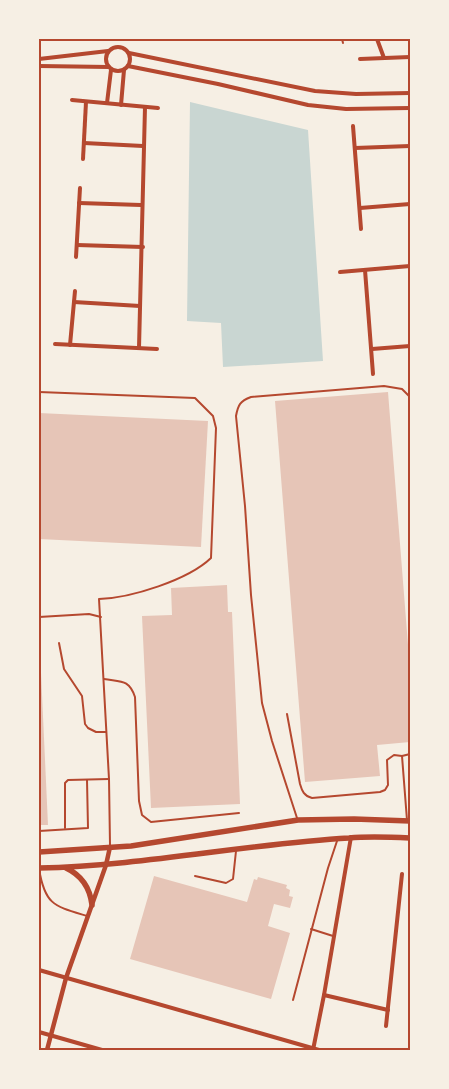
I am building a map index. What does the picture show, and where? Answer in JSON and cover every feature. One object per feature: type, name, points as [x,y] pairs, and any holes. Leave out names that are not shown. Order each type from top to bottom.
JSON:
[{"type":"main road","points":[[39,852],[136,845],[298,820],[409,820]]},
{"type":"main road","points":[[39,868],[106,865],[338,838],[410,838]]},
{"type":"main road","points":[[64,867],[73,872],[84,883],[91,895],[92,905]]},
{"type":"street","points":[[377,39],[384,58]]},
{"type":"street","points":[[39,59],[108,51],[119,47],[129,53],[315,91],[349,94],[410,93]]},
{"type":"street","points":[[107,104],[110,68],[106,59],[108,51]]},
{"type":"street","points":[[39,66],[110,68],[117,72],[124,70],[128,66],[131,60],[129,53]]},
{"type":"street","points":[[360,59],[410,57]]},
{"type":"street","points":[[128,66],[308,105],[346,109],[410,108]]},
{"type":"street","points":[[121,105],[124,70]]},
{"type":"street","points":[[72,100],[158,108]]},
{"type":"street","points":[[83,160],[86,102]]},
{"type":"street","points":[[139,348],[143,246],[141,205],[145,107]]},
{"type":"street","points":[[353,126],[362,229]]},
{"type":"street","points":[[84,143],[144,146]]},
{"type":"street","points":[[355,148],[410,146]]},
{"type":"street","points":[[76,257],[80,188]]},
{"type":"street","points":[[79,203],[141,205]]},
{"type":"street","points":[[360,208],[410,204]]},
{"type":"street","points":[[77,245],[143,246]]},
{"type":"street","points":[[340,272],[410,266]]},
{"type":"street","points":[[365,270],[373,374]]},
{"type":"street","points":[[70,345],[75,291]]},
{"type":"street","points":[[74,302],[140,306]]},
{"type":"street","points":[[55,344],[157,349]]},
{"type":"street","points":[[372,349],[410,346]]},
{"type":"street","points":[[313,1049],[352,837]]},
{"type":"street","points":[[47,1050],[66,978],[106,865],[110,847]]},
{"type":"street","points":[[386,1026],[402,874]]},
{"type":"street","points":[[39,970],[319,1050]]},
{"type":"street","points":[[324,994],[388,1010]]},
{"type":"street","points":[[39,1032],[102,1050]]},
{"type":"lane","points":[[342,39],[343,43]]},
{"type":"lane","points":[[298,820],[272,741],[262,703],[236,416],[238,407],[242,401],[251,398],[384,386],[402,389],[410,397]]},
{"type":"lane","points":[[39,392],[195,398],[213,416],[216,428],[211,558],[203,566],[180,579],[117,598],[99,599],[109,779],[110,847]]},
{"type":"lane","points":[[39,617],[89,614],[100,618]]},
{"type":"lane","points":[[59,643],[64,669],[82,696],[85,724],[96,732],[106,732]]},
{"type":"lane","points":[[104,679],[126,683],[132,688],[135,698],[139,801],[142,815],[151,822],[239,813]]},
{"type":"lane","points":[[287,714],[300,784],[304,794],[308,797],[385,790],[388,785],[387,760],[394,755],[410,754]]},
{"type":"lane","points":[[402,756],[409,820]]},
{"type":"lane","points":[[65,829],[65,784],[68,780],[109,779]]},
{"type":"lane","points":[[39,831],[88,828],[86,780]]},
{"type":"lane","points":[[293,1000],[311,929],[338,838]]},
{"type":"lane","points":[[195,876],[226,883],[230,882],[233,879],[236,849]]},
{"type":"lane","points":[[39,868],[44,893],[50,901],[88,916]]},
{"type":"lane","points":[[311,929],[334,936]]},
{"type":"shaded area","points":[[190,102],[308,130],[323,361],[223,367],[221,323],[187,321]]},
{"type":"building","points":[[388,392],[410,670],[410,742],[377,745],[380,776],[305,782],[275,401]]},
{"type":"building","points":[[39,413],[208,421],[201,547],[39,539]]},
{"type":"building","points":[[227,585],[228,612],[232,612],[240,804],[151,808],[142,616],[172,615],[171,588]]},
{"type":"building","points":[[40,651],[48,825],[39,825]]},
{"type":"building","points":[[154,876],[247,902],[254,879],[257,880],[258,877],[287,885],[286,888],[290,890],[289,896],[293,897],[290,908],[274,904],[268,926],[290,933],[271,999],[130,959]]}]
